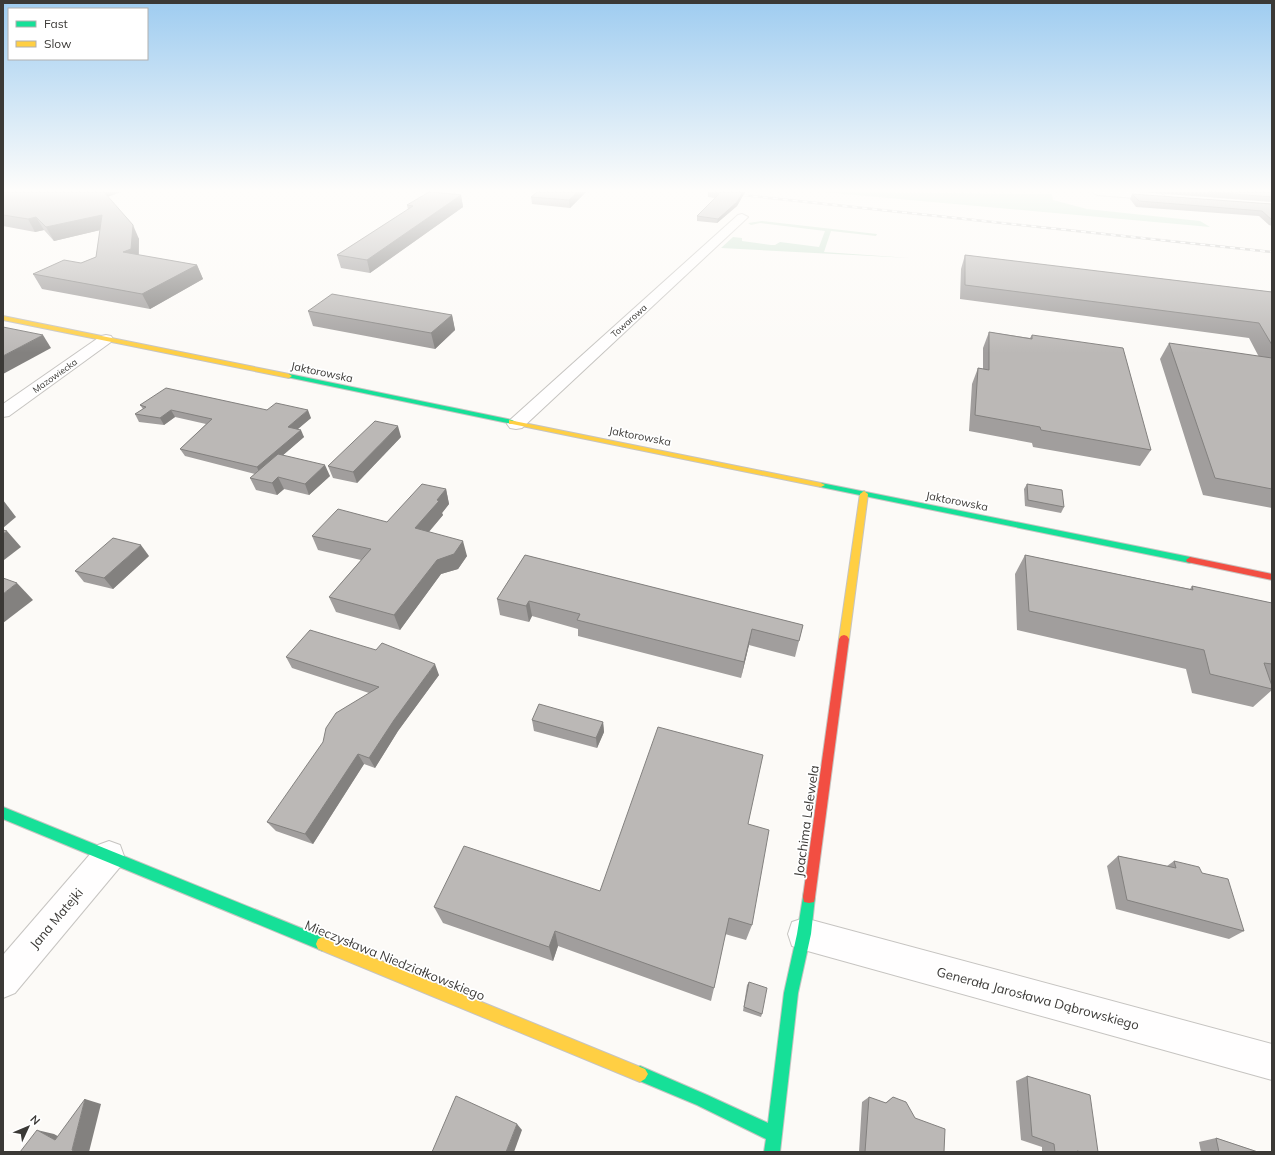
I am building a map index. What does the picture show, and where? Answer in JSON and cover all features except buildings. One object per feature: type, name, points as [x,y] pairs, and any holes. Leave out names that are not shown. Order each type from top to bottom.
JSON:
[{"type":"main road","name":"Jaktorowska","points":[[3,318],[516,424],[1272,577]]},
{"type":"main road","name":"Joachima Lelewela","points":[[772,1152],[790,994],[804,934],[864,494]]},
{"type":"main road","name":"Mieczysława Niedziałkowskiego","points":[[3,813],[702,1100],[775,1135]]},
{"type":"street","name":"Towarowa","points":[[516,424],[710,246]]},
{"type":"street","name":"Mazowiecka","points":[[3,412],[106,339]]},
{"type":"street","name":"Jana Matejki","points":[[3,981],[109,856]]},
{"type":"street","name":"Generała Jarosława Dąbrowskiego","points":[[804,934],[1272,1062]]},
{"type":"green space","points":[[723,246],[826,246],[824,252],[910,258],[721,248]]},
{"type":"railway","points":[[1215,246],[1272,252]]},
{"type":"traffic: fast","points":[[289,376],[512,422]]},
{"type":"traffic: fast","points":[[821,485],[1190,560]]},
{"type":"traffic: fast","points":[[3,813],[323,944]]},
{"type":"traffic: fast","points":[[772,1152],[791,993],[804,934],[809,897]]},
{"type":"traffic: fast","points":[[640,1074],[702,1100],[775,1135]]},
{"type":"traffic: slow","points":[[3,318],[289,376]]},
{"type":"traffic: slow","points":[[512,422],[821,485]]},
{"type":"traffic: slow","points":[[844,639],[864,494]]},
{"type":"traffic: slow","points":[[323,944],[640,1074]]},
{"type":"traffic: jam","points":[[1190,560],[1272,577]]},
{"type":"traffic: jam","points":[[809,897],[844,639]]}]
